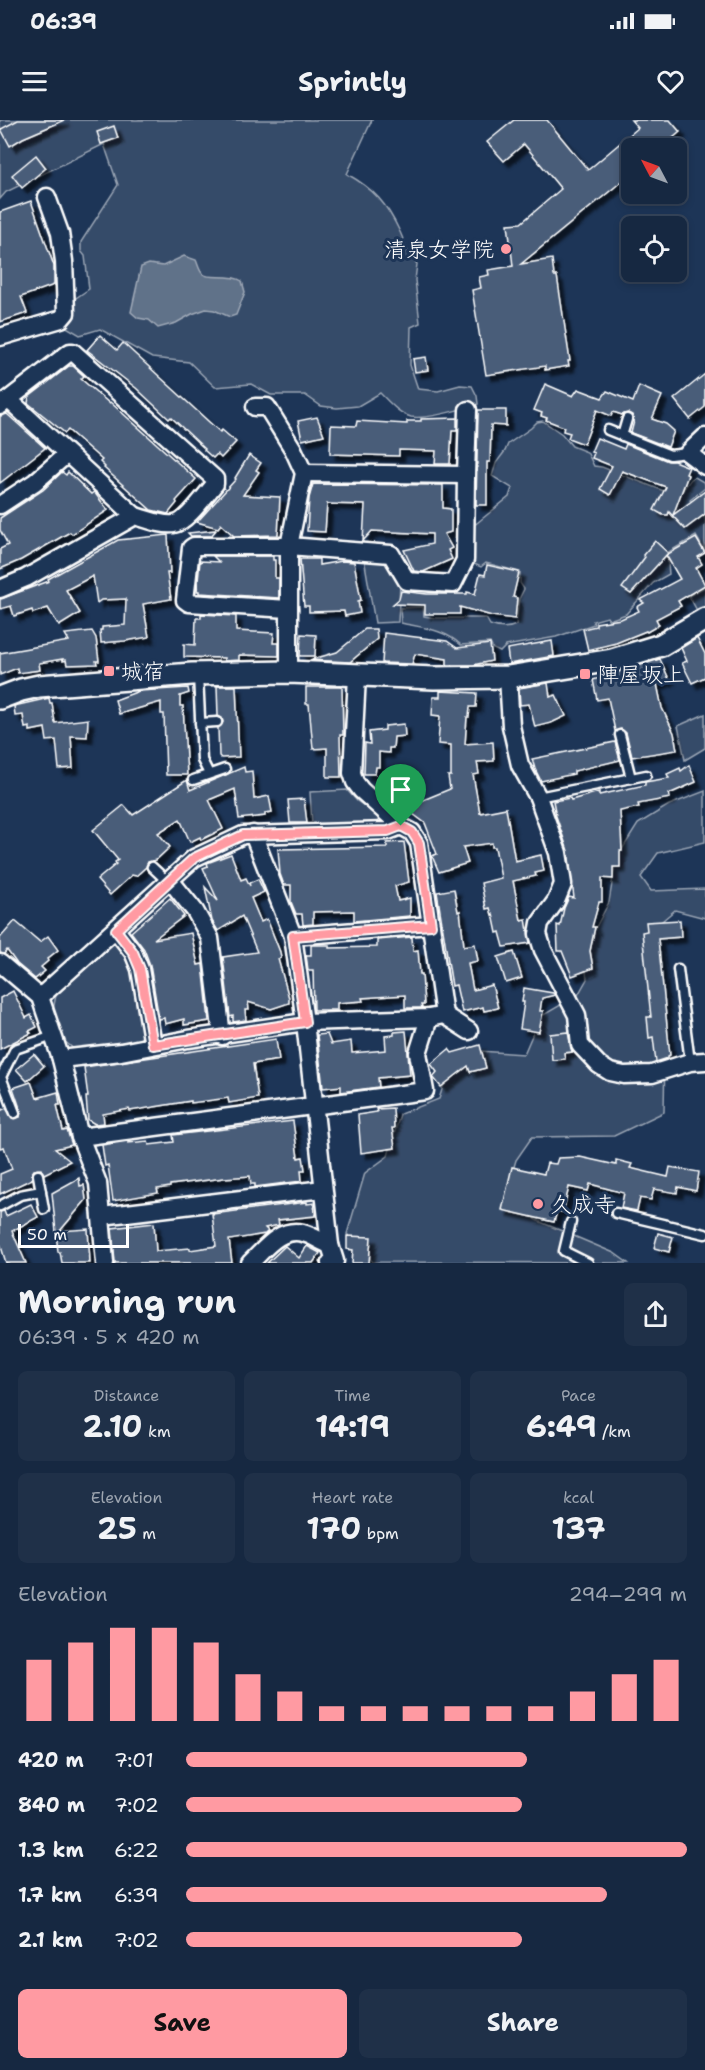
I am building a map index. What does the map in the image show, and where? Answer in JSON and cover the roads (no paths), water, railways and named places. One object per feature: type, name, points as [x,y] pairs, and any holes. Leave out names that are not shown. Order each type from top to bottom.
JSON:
[{"type":"street","points":[[0,337],[61,318],[66,313],[60,233],[47,197]]},
{"type":"street","points":[[73,352],[215,479],[215,484],[184,520],[176,524],[168,524],[135,516],[68,454],[4,403],[73,352]]},
{"type":"street","points":[[255,407],[267,407],[293,449],[304,473],[289,546],[289,672]]},
{"type":"street","points":[[289,609],[189,603],[185,600],[191,548],[194,546],[289,546],[391,554],[407,581],[453,584],[465,560],[468,410]]},
{"type":"street","points":[[705,437],[688,453],[705,466]]},
{"type":"street","points":[[0,505],[35,482],[68,454]]},
{"type":"street","points":[[304,473],[466,476]]},
{"type":"street","points":[[0,589],[27,578],[120,527],[135,516]]},
{"type":"street","points":[[0,698],[39,686],[198,674],[289,672],[434,678],[508,677],[612,660],[661,645],[705,619]]},
{"type":"street","points":[[80,1137],[425,1091],[418,1053],[436,1017],[431,925],[419,843],[412,832],[401,826],[361,790],[352,773],[357,676]]},
{"type":"street","points":[[508,677],[511,726],[520,765],[538,797],[558,853],[563,884],[556,901],[540,923],[538,934],[546,958],[577,1015],[580,1045],[599,1065],[610,1072],[624,1075],[652,1074],[697,1061]]},
{"type":"street","points":[[40,997],[194,858],[243,835],[388,831],[401,826]]},
{"type":"street","points":[[253,834],[293,936],[330,1245],[335,1261],[330,1263]]},
{"type":"street","points":[[169,881],[195,911],[210,938],[222,1036]]},
{"type":"street","points":[[293,936],[431,925]]},
{"type":"street","points":[[116,930],[133,952],[140,969],[153,1045]]},
{"type":"street","points":[[0,963],[40,997],[61,1059],[80,1137],[98,1183],[105,1263]]},
{"type":"street","points":[[61,1059],[121,1052],[305,1022],[436,1017],[469,1031]]},
{"type":"street","points":[[102,1216],[323,1189]]},
{"type":"street","points":[[250,1263],[277,1238],[288,1232],[302,1233],[330,1245]]},
{"type":"lane","points":[[622,436],[627,419]]},
{"type":"lane","points":[[608,430],[670,455],[688,453]]},
{"type":"lane","points":[[198,674],[202,760],[209,774]]},
{"type":"lane","points":[[200,723],[217,722]]},
{"type":"lane","points":[[620,735],[631,778]]},
{"type":"lane","points":[[193,780],[225,769]]},
{"type":"lane","points":[[538,797],[646,776]]},
{"type":"lane","points":[[152,867],[169,881]]},
{"type":"lane","points":[[678,969],[697,1061]]},
{"type":"lane","points":[[15,1113],[0,1078],[15,1049],[53,1036]]},
{"type":"lane","points":[[38,1175],[44,1209]]},
{"type":"lane","points":[[0,1206],[20,1195],[41,1191]]},
{"type":"lane","points":[[616,1213],[705,1234]]},
{"type":"lane","points":[[571,1222],[564,1251],[588,1263]]},
{"type":"place","name":"清泉女学院","points":[[506,249]]},
{"type":"place","name":"城宿","points":[[109,671]]},
{"type":"place","name":"陣屋坂上","points":[[585,674]]},
{"type":"place","name":"久成寺","points":[[538,1204]]}]
